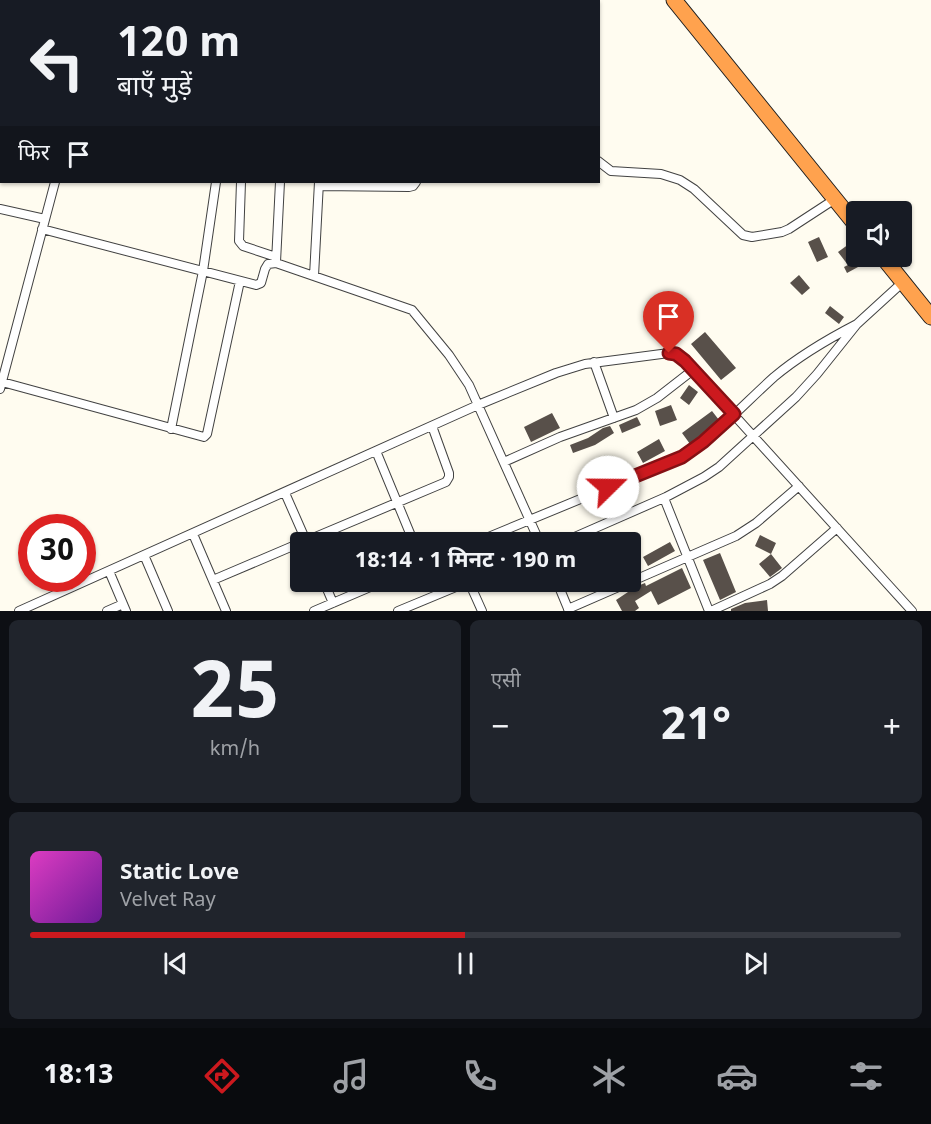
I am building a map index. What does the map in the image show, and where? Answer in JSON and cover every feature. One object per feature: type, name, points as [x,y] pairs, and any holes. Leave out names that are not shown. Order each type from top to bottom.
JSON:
[{"type":"highway","points":[[674,0],[846,213]]},
{"type":"highway","points":[[891,267],[931,317]]},
{"type":"street","points":[[600,163],[605,168],[617,172],[660,174],[680,180],[694,189],[738,231],[748,237],[789,229],[835,199]]},
{"type":"street","points":[[55,183],[1,385],[204,437],[207,434],[240,281]]},
{"type":"street","points":[[171,429],[203,271],[216,183]]},
{"type":"street","points":[[241,183],[239,241],[243,246],[314,276],[412,309],[464,375],[535,532]]},
{"type":"street","points":[[276,260],[280,183]]},
{"type":"street","points":[[314,276],[319,184],[409,187],[416,183]]},
{"type":"street","points":[[0,209],[45,219]]},
{"type":"street","points":[[42,229],[256,285],[260,285],[266,266],[276,260]]},
{"type":"street","points":[[586,532],[664,498],[719,467],[796,396],[817,374],[857,324],[903,282]]},
{"type":"street","points":[[500,532],[682,457],[703,442],[776,376],[829,339],[857,324]]},
{"type":"street","points":[[19,611],[37,607],[144,555],[478,405],[571,367],[669,353],[676,354],[693,370],[912,611]]},
{"type":"street","points":[[594,362],[614,417]]},
{"type":"street","points":[[504,462],[560,437],[636,410],[648,404],[693,370]]},
{"type":"street","points":[[328,532],[444,483],[449,473],[432,426]]},
{"type":"street","points":[[376,451],[409,532]]},
{"type":"street","points":[[641,577],[750,528],[799,486]]},
{"type":"street","points":[[285,493],[299,532]]},
{"type":"street","points":[[664,498],[710,611],[770,584],[837,528]]},
{"type":"street","points":[[193,534],[226,611]]},
{"type":"street","points":[[213,580],[290,548]]},
{"type":"street","points":[[144,555],[168,611]]},
{"type":"street","points":[[107,611],[125,607],[109,571]]},
{"type":"street","points":[[328,592],[333,603]]},
{"type":"street","points":[[314,611],[359,592]]},
{"type":"street","points":[[398,611],[445,592]]},
{"type":"street","points":[[473,592],[482,611]]},
{"type":"street","points":[[561,592],[568,610],[608,592]]},
{"type":"building","points":[[819,237],[828,257],[817,262],[808,242]]},
{"type":"building","points":[[846,246],[846,262],[838,252]]},
{"type":"building","points":[[846,266],[858,267],[847,273],[844,267]]},
{"type":"building","points":[[799,275],[810,288],[802,295],[790,283]]},
{"type":"building","points":[[830,306],[844,317],[839,324],[825,313]]},
{"type":"building","points":[[705,332],[736,368],[721,380],[691,344]]},
{"type":"building","points":[[689,385],[698,392],[689,405],[680,398]]},
{"type":"building","points":[[671,405],[677,420],[660,426],[655,411]]},
{"type":"building","points":[[712,411],[719,420],[690,444],[682,433]]},
{"type":"building","points":[[552,413],[560,428],[531,442],[524,427]]},
{"type":"building","points":[[637,417],[641,425],[622,433],[619,425]]},
{"type":"building","points":[[610,426],[614,433],[595,445],[573,453],[570,445]]},
{"type":"building","points":[[659,439],[665,451],[643,463],[637,452]]},
{"type":"building","points":[[760,535],[776,543],[771,554],[755,546]]},
{"type":"building","points":[[670,542],[675,551],[648,566],[643,557]]},
{"type":"building","points":[[720,553],[736,592],[720,600],[703,560]]},
{"type":"building","points":[[771,554],[782,568],[770,577],[759,564]]},
{"type":"building","points":[[682,568],[691,588],[658,605],[651,591],[635,601],[639,608],[635,611],[622,611],[616,600],[628,592],[641,592],[641,585],[645,583],[646,586]]},
{"type":"building","points":[[767,600],[768,611],[731,611],[745,603]]},
{"type":"route","points":[[608,487],[682,457],[703,442],[734,414],[685,361],[676,354],[669,353]]}]
